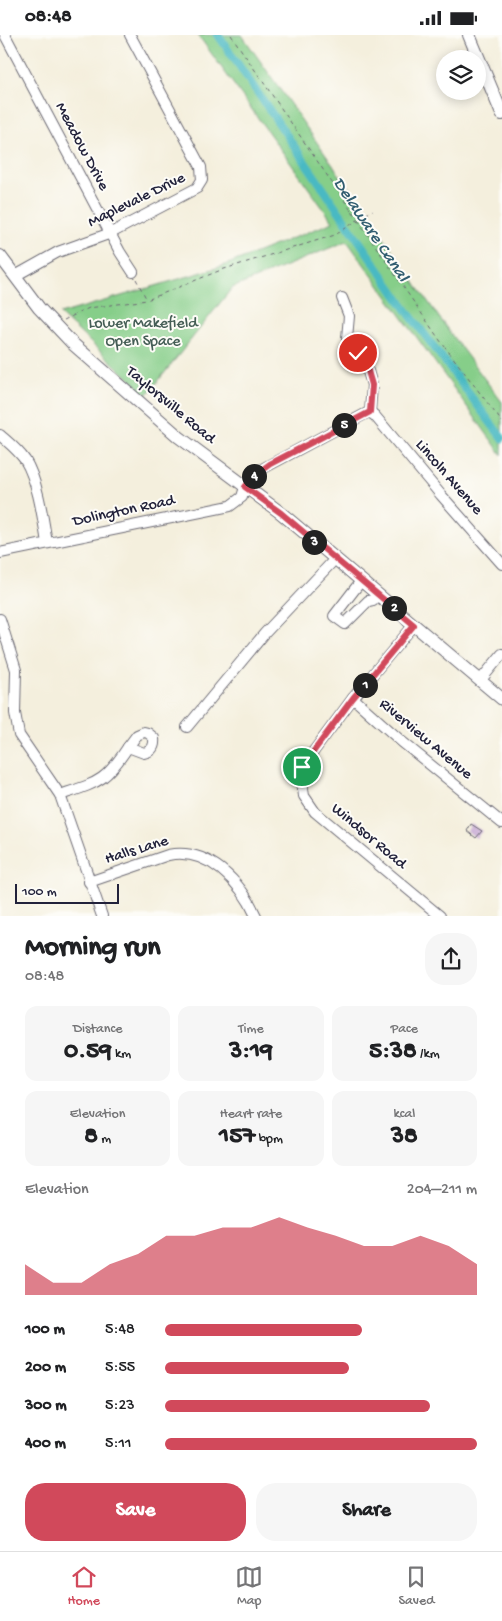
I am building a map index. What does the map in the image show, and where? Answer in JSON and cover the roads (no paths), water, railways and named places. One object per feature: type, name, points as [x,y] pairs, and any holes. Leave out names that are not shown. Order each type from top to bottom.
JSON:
[{"type":"main road","points":[[469,35],[502,114]]},
{"type":"main road","name":"Taylorsville Road","points":[[0,256],[54,325],[73,344],[157,418],[206,458],[281,513],[335,559],[358,585],[373,598],[414,625],[502,699]]},
{"type":"street","name":"Meadow Drive","points":[[5,35],[132,272]]},
{"type":"street","name":"Maplevale Drive","points":[[15,276],[58,252],[111,233],[197,188],[203,177],[201,167],[130,35]]},
{"type":"street","points":[[342,298],[349,316],[347,338],[364,364],[372,385],[370,411]]},
{"type":"street","name":"Dolington Road","points":[[0,553],[230,506],[242,497],[245,487],[255,475],[270,464],[370,411]]},
{"type":"street","name":"Lincoln Avenue","points":[[370,411],[502,564]]},
{"type":"street","points":[[0,435],[17,451],[29,469],[39,500],[48,543]]},
{"type":"street","points":[[187,727],[265,633],[335,559]]},
{"type":"street","points":[[358,585],[334,616],[346,624],[373,598]]},
{"type":"street","points":[[0,619],[16,670],[15,713],[19,735],[60,795],[102,916]]},
{"type":"street","points":[[353,698],[414,625]]},
{"type":"street","points":[[480,681],[502,654]]},
{"type":"street","name":"Windsor Road","points":[[353,698],[302,767],[304,796],[310,807],[440,916]]},
{"type":"street","name":"Riverview Avenue","points":[[353,698],[502,823]]},
{"type":"street","points":[[60,795],[92,785],[106,777],[128,747]]},
{"type":"street","name":"Halls Lane","points":[[89,882],[168,855],[178,853],[194,854],[210,861],[236,885],[249,902],[256,916]]},
{"type":"waterway","name":"Delaware Canal","points":[[218,35],[410,315],[502,438]]},
{"type":"park label","name":"Lower Makefield Open Space","points":[[143,333]]}]
